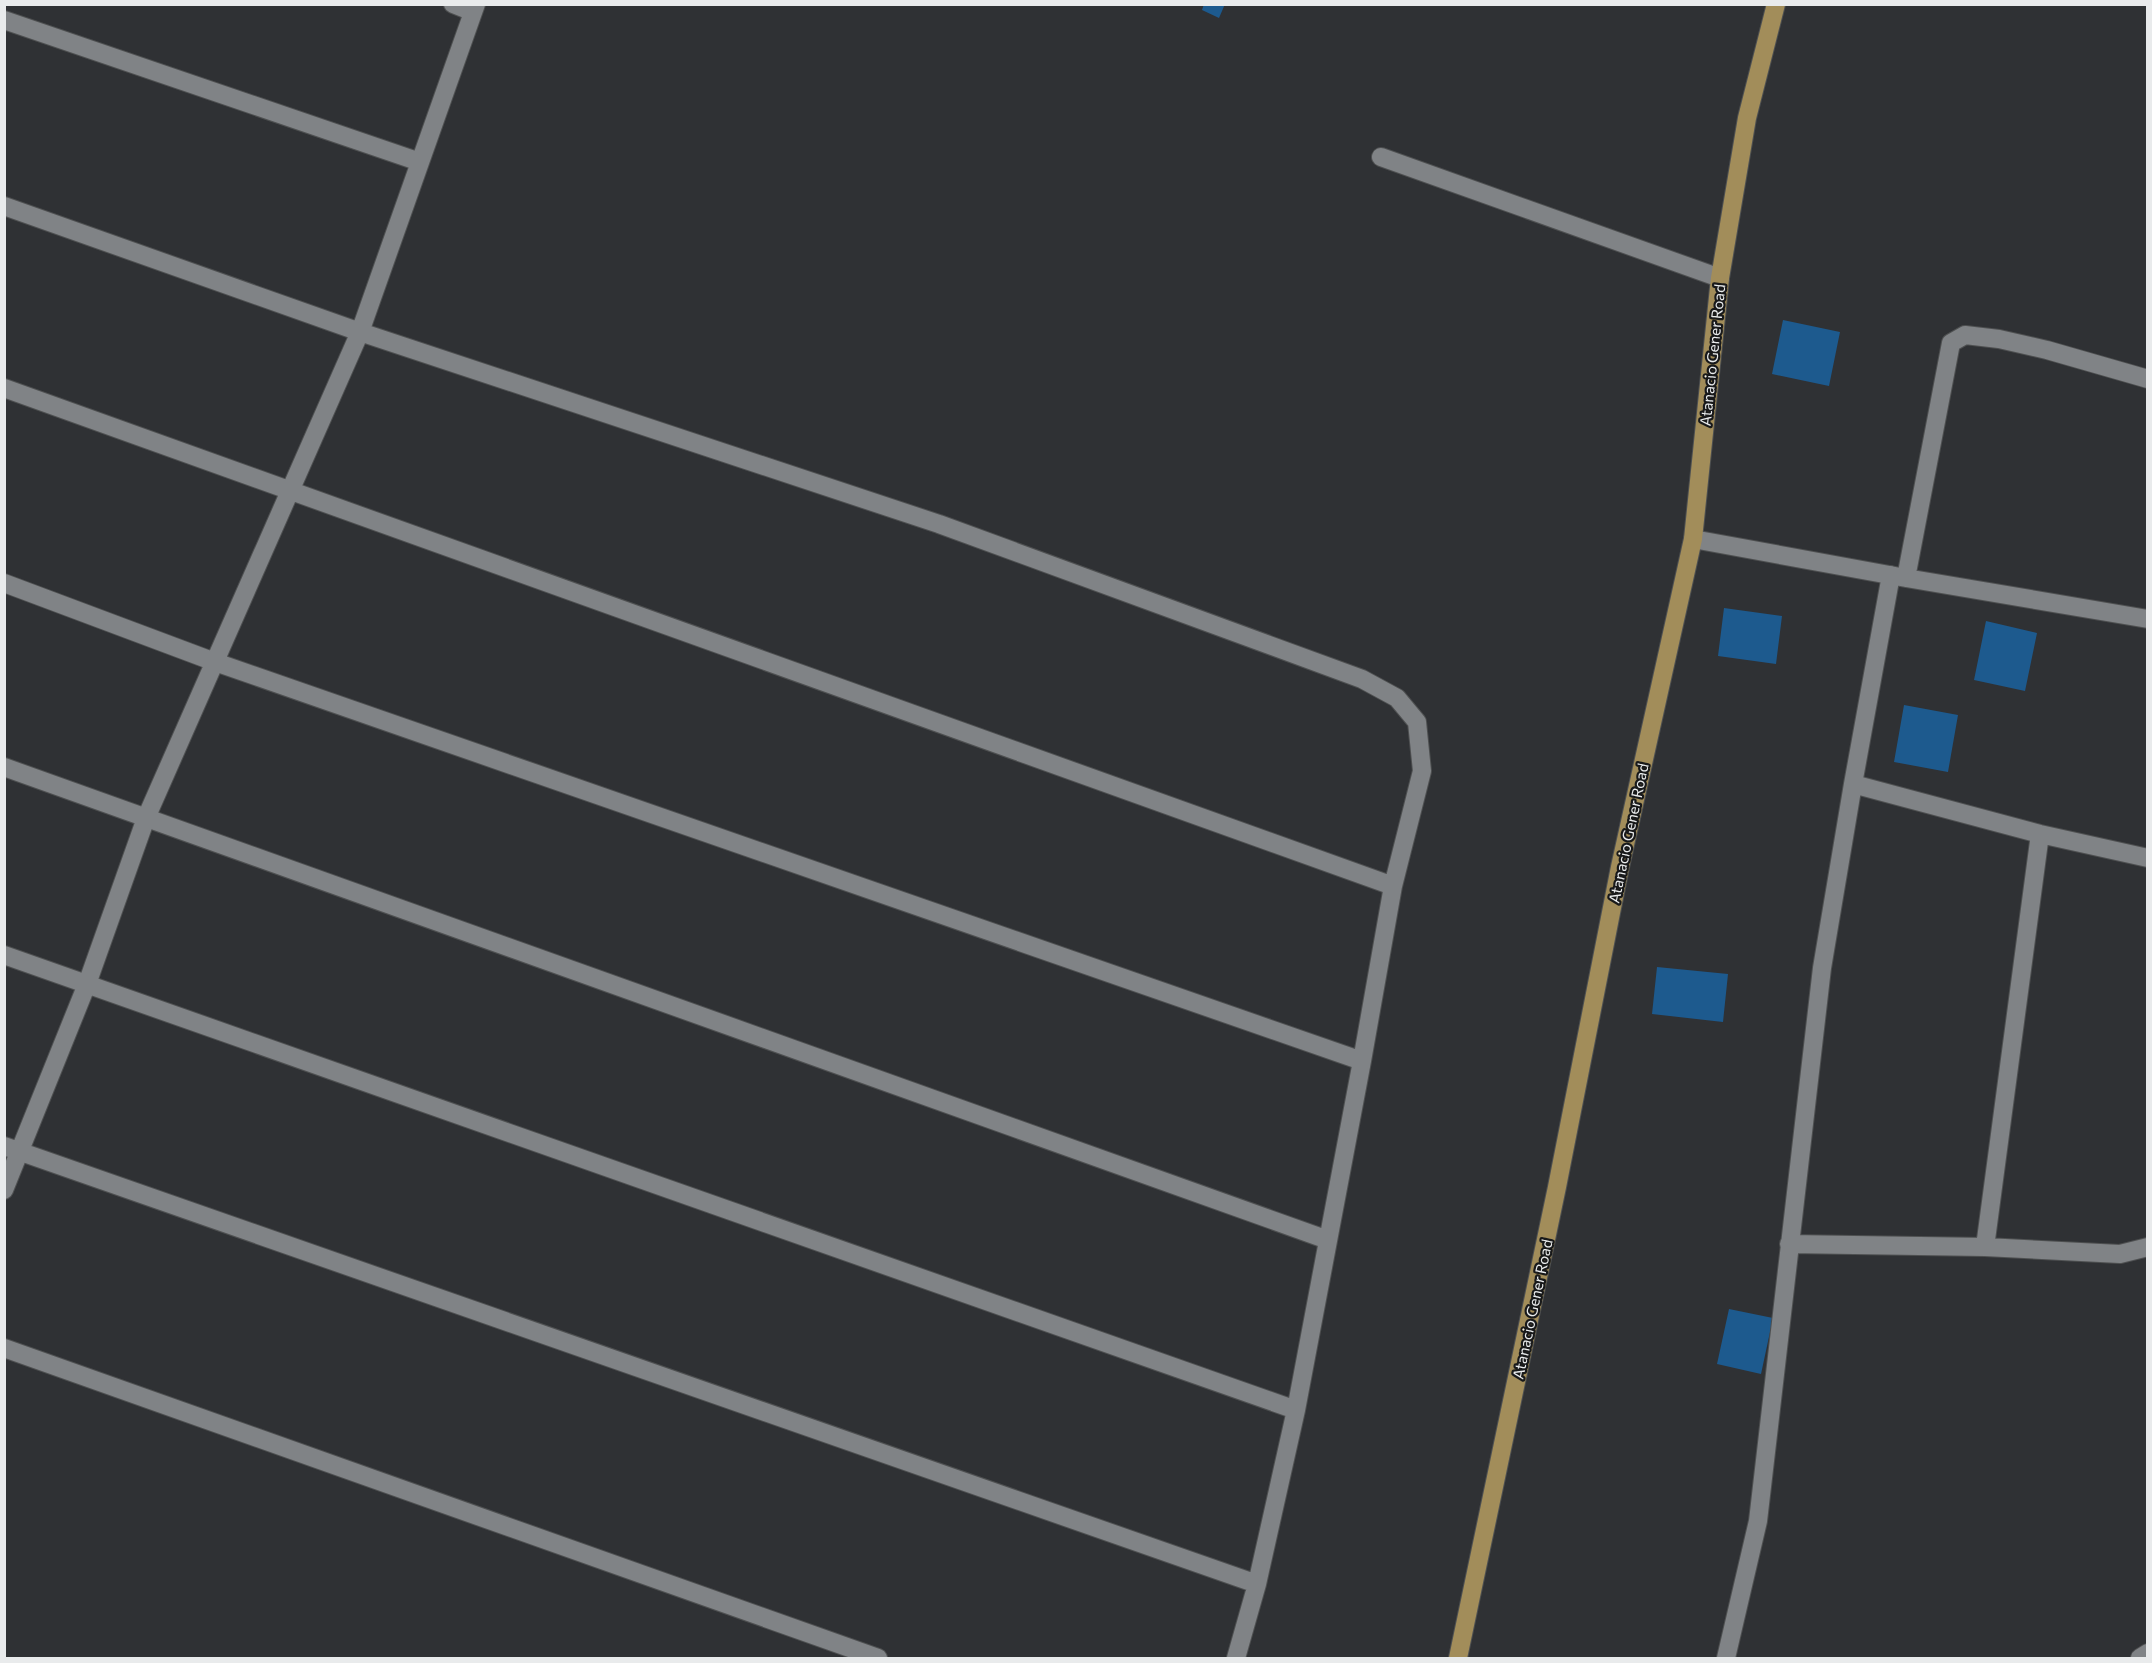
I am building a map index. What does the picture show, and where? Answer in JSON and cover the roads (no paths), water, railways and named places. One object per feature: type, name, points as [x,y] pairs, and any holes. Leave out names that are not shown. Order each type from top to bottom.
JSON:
[{"type":"main road","name":"Atanacio Gener Road","points":[[1458,1659],[1557,1186],[1620,867],[1693,539],[1720,278],[1747,118],[1776,4]]},
{"type":"street","points":[[4,1190],[12,1149],[87,984],[146,818],[360,332],[474,8],[453,4]]},
{"type":"street","points":[[4,20],[420,162]]},
{"type":"street","points":[[1381,157],[1720,278]]},
{"type":"street","points":[[4,206],[360,332],[939,524],[1362,679],[1397,698],[1417,722],[1422,771],[1393,886],[1296,1410],[1257,1584],[1236,1659]]},
{"type":"street","points":[[1726,1659],[1758,1521],[1822,968],[1853,784],[1951,343],[1965,335],[1999,339],[2047,350],[2148,380]]},
{"type":"street","points":[[4,388],[1393,886]]},
{"type":"street","points":[[1693,539],[2148,619]]},
{"type":"street","points":[[4,583],[215,662],[1362,1061]]},
{"type":"street","points":[[4,767],[1328,1240]]},
{"type":"street","points":[[1853,784],[2040,834],[2148,858]]},
{"type":"street","points":[[1985,1247],[2040,834]]},
{"type":"street","points":[[4,955],[1296,1410]]},
{"type":"street","points":[[12,1149],[1257,1584]]},
{"type":"street","points":[[1789,1244],[1985,1247],[2120,1254],[2148,1247]]},
{"type":"street","points":[[4,1348],[878,1659]]},
{"type":"street","points":[[2140,1659],[2148,1653]]}]
